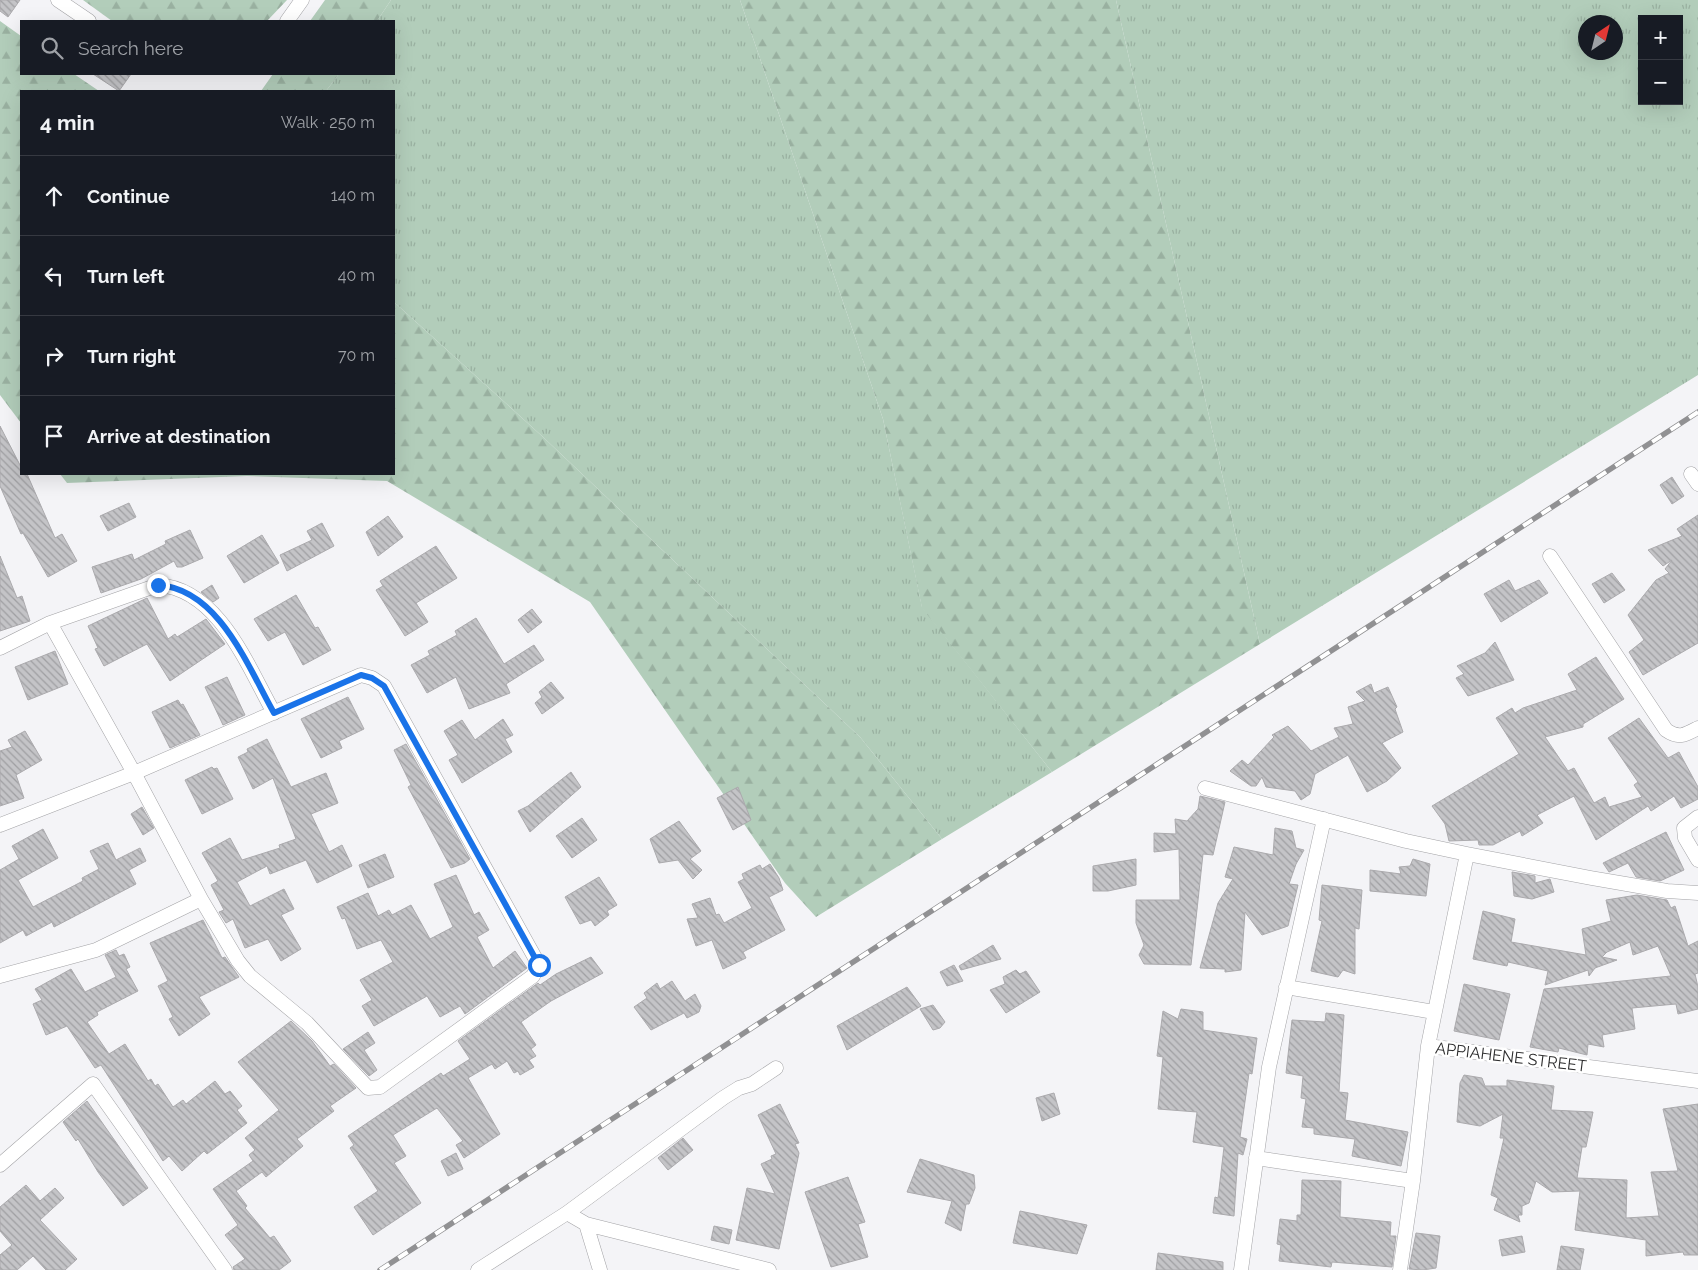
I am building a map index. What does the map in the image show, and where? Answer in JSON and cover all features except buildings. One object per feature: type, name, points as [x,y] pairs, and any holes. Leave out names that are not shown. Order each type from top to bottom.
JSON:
[{"type":"street","points":[[58,0],[88,20]]},
{"type":"street","points":[[288,20],[302,0]]},
{"type":"street","points":[[1550,556],[1666,730],[1675,736],[1684,736],[1698,728]]},
{"type":"street","points":[[0,648],[50,623],[158,585],[171,586],[190,595],[212,610],[225,627],[274,713]]},
{"type":"street","points":[[0,825],[134,773],[361,675],[372,678],[384,686],[539,965],[533,976],[380,1087],[368,1088],[307,1023],[250,976],[201,899],[134,773],[50,623]]},
{"type":"street","points":[[1206,788],[1406,841],[1591,878],[1698,893]]},
{"type":"street","points":[[1698,817],[1684,828],[1685,838],[1698,860]]},
{"type":"street","points":[[1241,1270],[1269,1066],[1307,903],[1324,819]]},
{"type":"street","points":[[1428,1046],[1467,854]]},
{"type":"street","points":[[0,976],[96,950],[201,899]]},
{"type":"street","points":[[1286,987],[1434,1012]]},
{"type":"street","name":"APPIAHENE STREET","points":[[1400,1270],[1413,1181],[1428,1046],[1698,1081]]},
{"type":"street","points":[[478,1270],[567,1213],[723,1098],[739,1088],[752,1084],[776,1068]]},
{"type":"street","points":[[0,1165],[93,1084],[225,1270]]},
{"type":"street","points":[[1256,1158],[1413,1181]]},
{"type":"street","points":[[567,1213],[586,1224],[769,1270]]},
{"type":"street","points":[[586,1224],[600,1270]]},
{"type":"green space","points":[[83,0],[287,0],[268,20],[111,20]]},
{"type":"green space","points":[[325,0],[391,0],[378,20],[311,20]]},
{"type":"green space","points":[[391,0],[740,0],[883,419],[922,607],[1052,772],[942,839],[860,737],[543,437],[395,303],[395,90],[327,90],[338,75],[395,75],[395,20],[378,20]]},
{"type":"green space","points":[[740,0],[1116,0],[1260,644],[1052,772],[922,608],[883,419]]},
{"type":"green space","points":[[1116,0],[1698,0],[1698,375],[1260,644]]},
{"type":"green space","points":[[0,21],[20,35],[20,75],[75,75],[98,90],[20,90],[20,422],[0,395]]},
{"type":"green space","points":[[272,75],[338,75],[327,90],[262,90]]},
{"type":"green space","points":[[395,303],[543,437],[860,737],[942,839],[816,917],[785,883],[590,602],[387,481],[247,476],[67,483],[61,475],[395,475]]},
{"type":"railway","points":[[380,1270],[1698,412]]},
{"type":"route","points":[[158,585],[171,586],[190,595],[212,610],[225,627],[274,713],[361,675],[372,678],[384,686],[539,965]]}]
